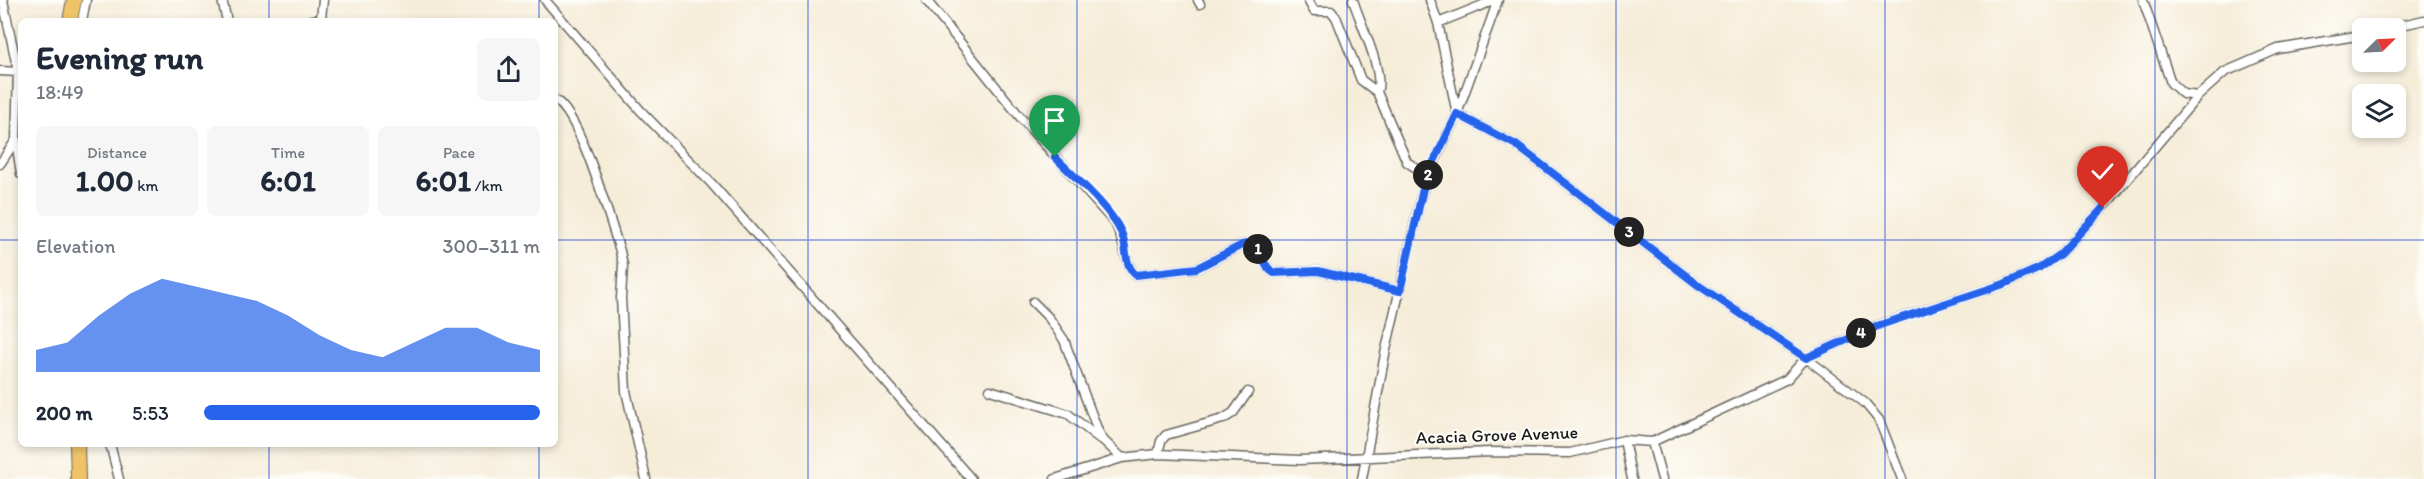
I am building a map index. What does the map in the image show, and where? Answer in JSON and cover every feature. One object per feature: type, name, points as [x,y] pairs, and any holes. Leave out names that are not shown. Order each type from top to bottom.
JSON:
[{"type":"main road","points":[[71,18],[74,0]]},
{"type":"main road","points":[[77,447],[78,479]]},
{"type":"street","points":[[3,0],[18,72],[16,140],[18,154]]},
{"type":"street","points":[[83,18],[86,0]]},
{"type":"street","points":[[222,0],[226,18]]},
{"type":"street","points":[[321,18],[323,0]]},
{"type":"street","points":[[545,0],[641,111],[711,184],[971,479]]},
{"type":"street","points":[[926,0],[1021,118],[1114,222],[1124,240],[1130,268],[1136,275],[1197,268],[1242,245],[1251,243],[1258,249],[1265,265],[1274,273],[1318,271],[1400,291]]},
{"type":"street","points":[[1308,0],[1314,11],[1334,13],[1361,80],[1377,92],[1407,162],[1428,173]]},
{"type":"street","points":[[1353,0],[1375,65],[1379,84],[1377,92]]},
{"type":"street","points":[[1430,0],[1438,23],[1457,114]]},
{"type":"street","points":[[1438,23],[1496,0]]},
{"type":"street","points":[[1362,479],[1400,291],[1428,173],[1457,114],[1496,0]]},
{"type":"street","points":[[2143,0],[2171,83],[2183,94],[2198,96]]},
{"type":"street","points":[[2406,24],[2424,20]]},
{"type":"street","name":"Acacia Grove Avenue","points":[[1055,479],[1122,458],[1158,454],[1300,460],[1365,456],[1570,453],[1624,440],[1652,442],[1787,379],[1806,358],[1880,325],[2004,284],[2040,268],[2060,254],[2103,208],[2198,96],[2225,72],[2264,54],[2352,37]]},
{"type":"street","points":[[0,71],[18,72]]},
{"type":"street","points":[[558,102],[564,106],[583,141],[620,251],[626,391],[646,479]]},
{"type":"street","points":[[1457,114],[1516,145],[1698,285],[1806,358],[1874,411],[1902,479]]},
{"type":"street","points":[[0,164],[16,140]]},
{"type":"street","points":[[1033,302],[1049,318],[1064,340],[1104,441]]},
{"type":"street","points":[[990,390],[1068,414],[1104,441],[1122,458]]},
{"type":"street","points":[[1158,454],[1161,441],[1166,435],[1228,416],[1248,392]]},
{"type":"street","points":[[1624,440],[1632,479]]},
{"type":"street","points":[[1652,442],[1662,479]]},
{"type":"street","points":[[111,447],[119,479]]},
{"type":"route","points":[[1055,157],[1114,222],[1124,240],[1128,264],[1136,275],[1187,271],[1251,243],[1258,249],[1265,265],[1274,273],[1318,271],[1400,291],[1425,180],[1457,114],[1472,119],[1516,145],[1698,285],[1806,358],[1880,325],[1947,300],[2004,284],[2040,268],[2060,254],[2103,208]]}]
